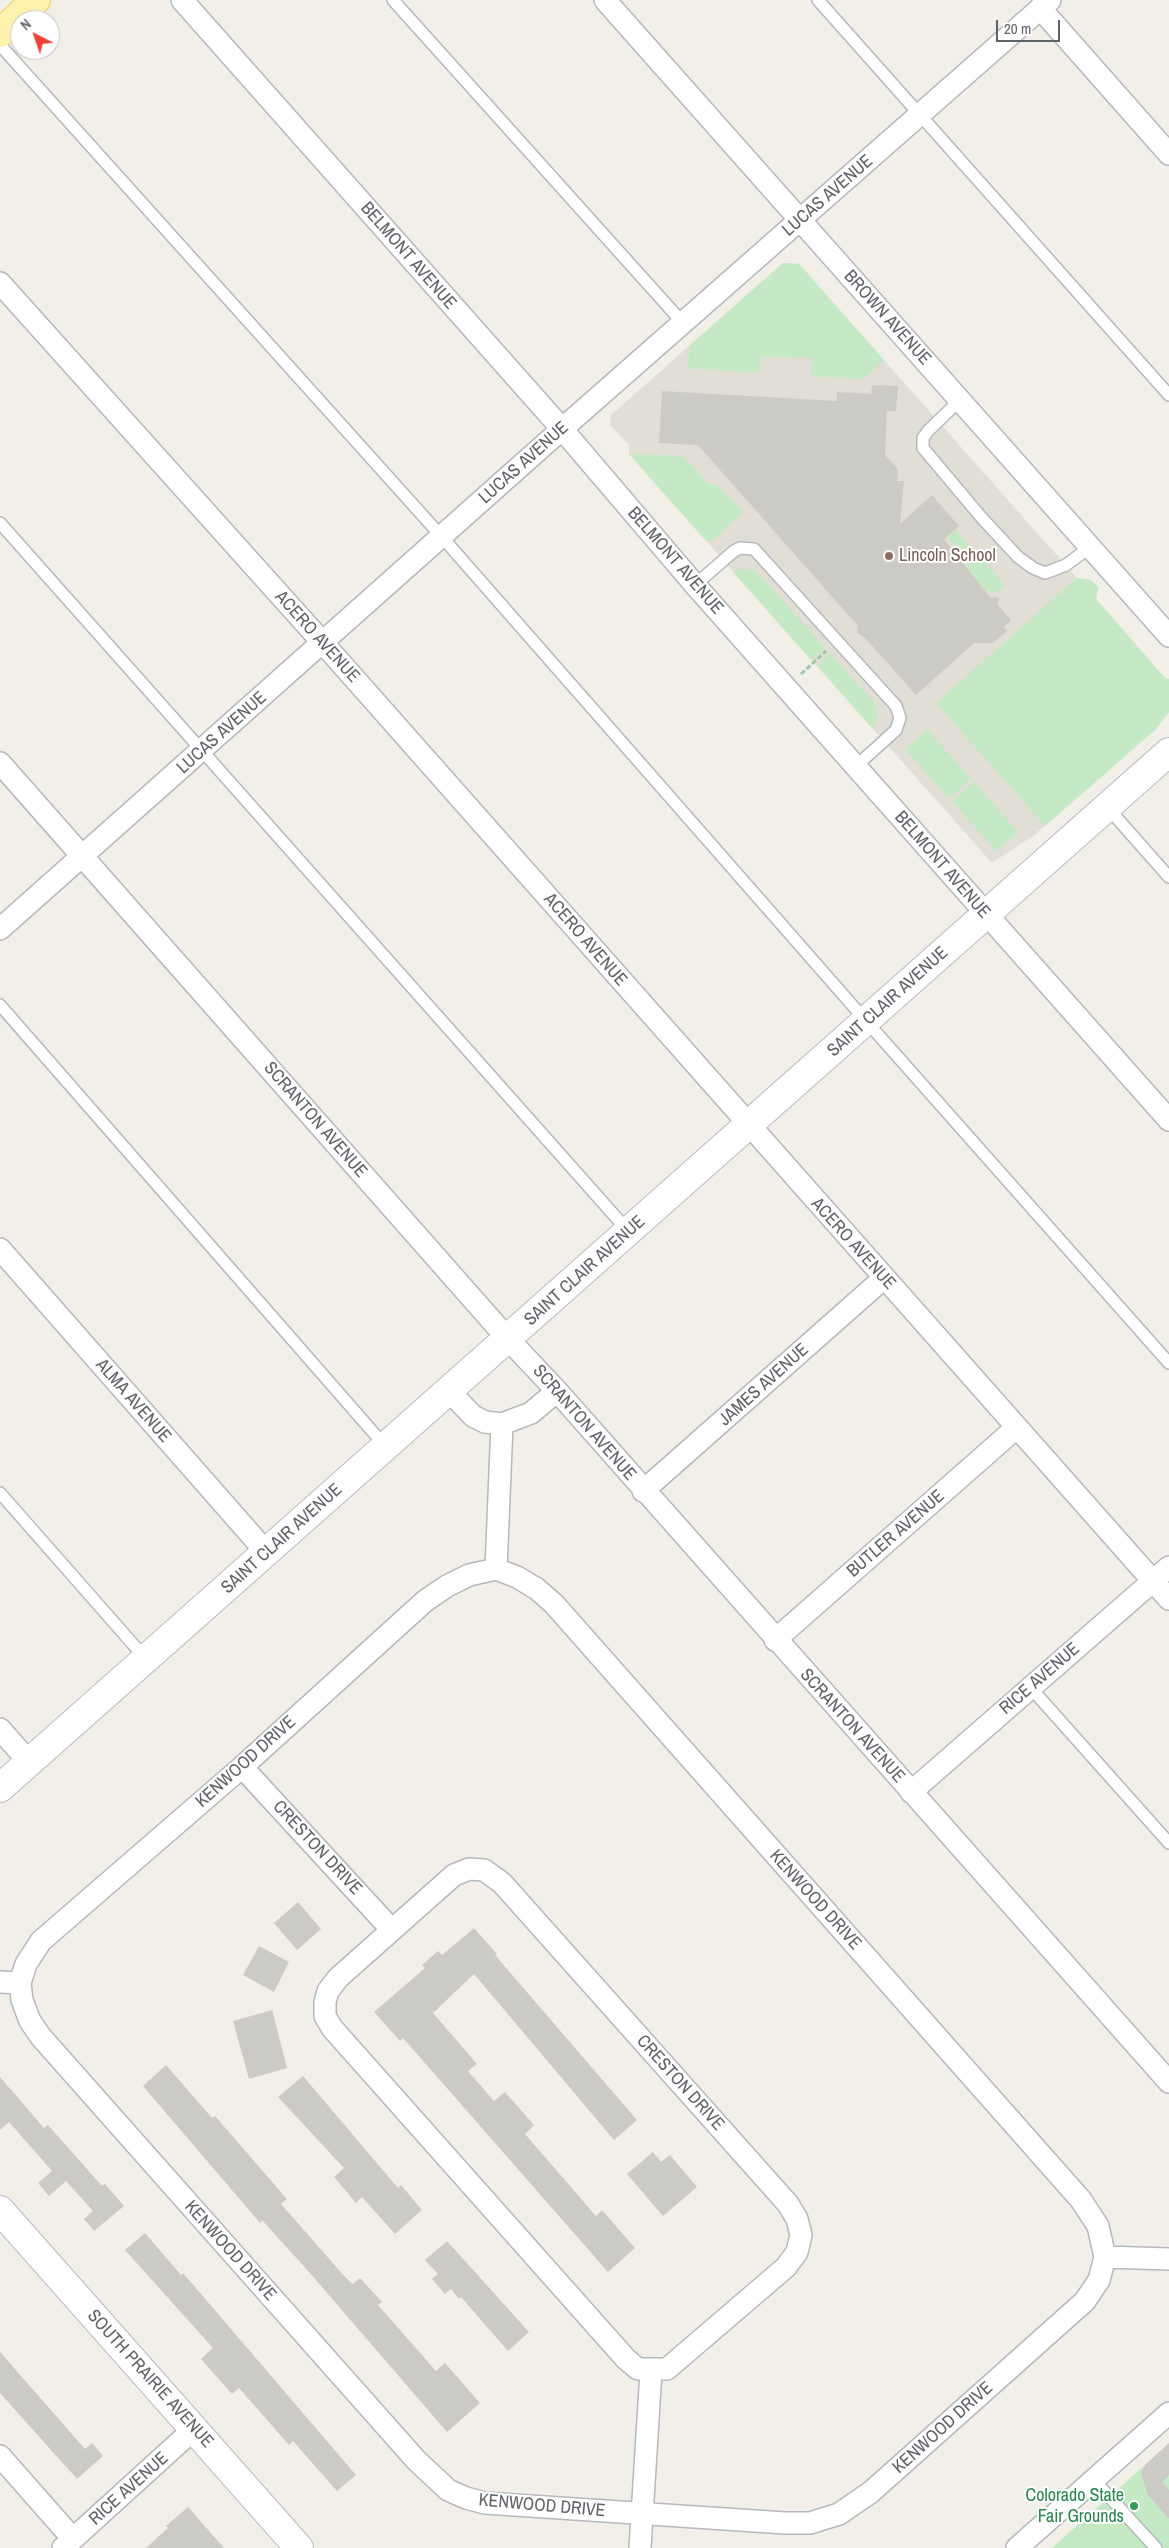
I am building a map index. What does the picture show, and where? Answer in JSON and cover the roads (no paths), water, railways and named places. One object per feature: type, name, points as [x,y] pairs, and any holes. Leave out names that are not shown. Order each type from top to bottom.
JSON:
[{"type":"main road","points":[[0,33],[36,0]]},
{"type":"street","name":"BELMONT AVENUE","points":[[182,0],[562,429],[695,586],[1169,1120]]},
{"type":"street","name":"BROWN AVENUE","points":[[605,0],[1169,636]]},
{"type":"street","name":"LUCAS AVENUE","points":[[0,929],[562,429],[1045,4]]},
{"type":"street","points":[[1045,4],[1169,154]]},
{"type":"street","name":"ACERO AVENUE","points":[[0,283],[323,643],[1169,1599]]},
{"type":"street","name":"SAINT CLAIR AVENUE","points":[[0,1788],[1169,752]]},
{"type":"street","name":"SCRANTON AVENUE","points":[[0,763],[508,1339],[557,1391],[643,1491],[1169,2082]]},
{"type":"street","name":"ALMA AVENUE","points":[[0,1249],[267,1553]]},
{"type":"street","name":"JAMES AVENUE","points":[[643,1491],[884,1278]]},
{"type":"street","points":[[450,1390],[473,1416],[485,1422],[502,1424],[531,1413],[557,1391]]},
{"type":"street","points":[[496,1569],[502,1424]]},
{"type":"street","name":"BUTLER AVENUE","points":[[775,1640],[1016,1428]]},
{"type":"street","name":"RICE AVENUE","points":[[911,1792],[1169,1567]]},
{"type":"street","name":"KENWOOD DRIVE","points":[[496,1569],[517,1577],[537,1589],[554,1604],[1081,2200],[1098,2226],[1105,2257],[1099,2280],[1085,2301],[871,2492],[839,2514],[810,2523],[642,2514],[485,2503],[466,2498],[448,2490],[431,2476],[41,2037],[30,2021],[22,2000],[10,1982],[26,1964],[41,1941],[242,1766],[425,1600],[469,1575],[496,1569]]},
{"type":"street","points":[[0,1729],[29,1762]]},
{"type":"street","name":"CRESTON DRIVE","points":[[242,1766],[392,1930]]},
{"type":"street","name":"CRESTON DRIVE","points":[[469,1869],[484,1870],[494,1876],[782,2197],[797,2218],[801,2235],[797,2252],[786,2268],[682,2358],[667,2369],[651,2371],[638,2369],[626,2359],[332,2028],[325,2016],[325,2002],[328,1991],[338,1978],[454,1875],[469,1869]]},
{"type":"street","name":"SOUTH PRAIRIE AVENUE","points":[[0,2210],[299,2548]]},
{"type":"street","points":[[1105,2257],[1169,2259]]},
{"type":"street","points":[[640,2548],[651,2371]]},
{"type":"street","points":[[1017,2548],[1169,2413]]},
{"type":"street","name":"RICE AVENUE","points":[[68,2544],[194,2429]]},
{"type":"street","points":[[0,2456],[68,2544]]},
{"type":"lane","points":[[394,0],[683,323]]},
{"type":"lane","points":[[818,0],[1169,396]]},
{"type":"lane","points":[[0,45],[442,536],[866,1022],[1169,1363]]},
{"type":"lane","points":[[960,400],[922,438],[923,448],[981,517],[1018,557],[1033,568],[1045,573],[1066,565],[1090,547]]},
{"type":"lane","points":[[0,523],[203,749],[629,1232]]},
{"type":"lane","points":[[695,586],[734,551],[740,548],[754,549],[896,706],[900,718],[896,730],[855,767]]},
{"type":"lane","points":[[1108,808],[1169,877]]},
{"type":"lane","points":[[0,1005],[386,1447]]},
{"type":"lane","points":[[0,1493],[146,1659]]},
{"type":"lane","points":[[1030,1687],[1169,1843]]},
{"type":"lane","points":[[1094,2480],[1156,2548]]},
{"type":"place","name":"Lincoln School","points":[[889,556]]},
{"type":"place","name":"Colorado State Fair Grounds","points":[[1134,2506]]}]
